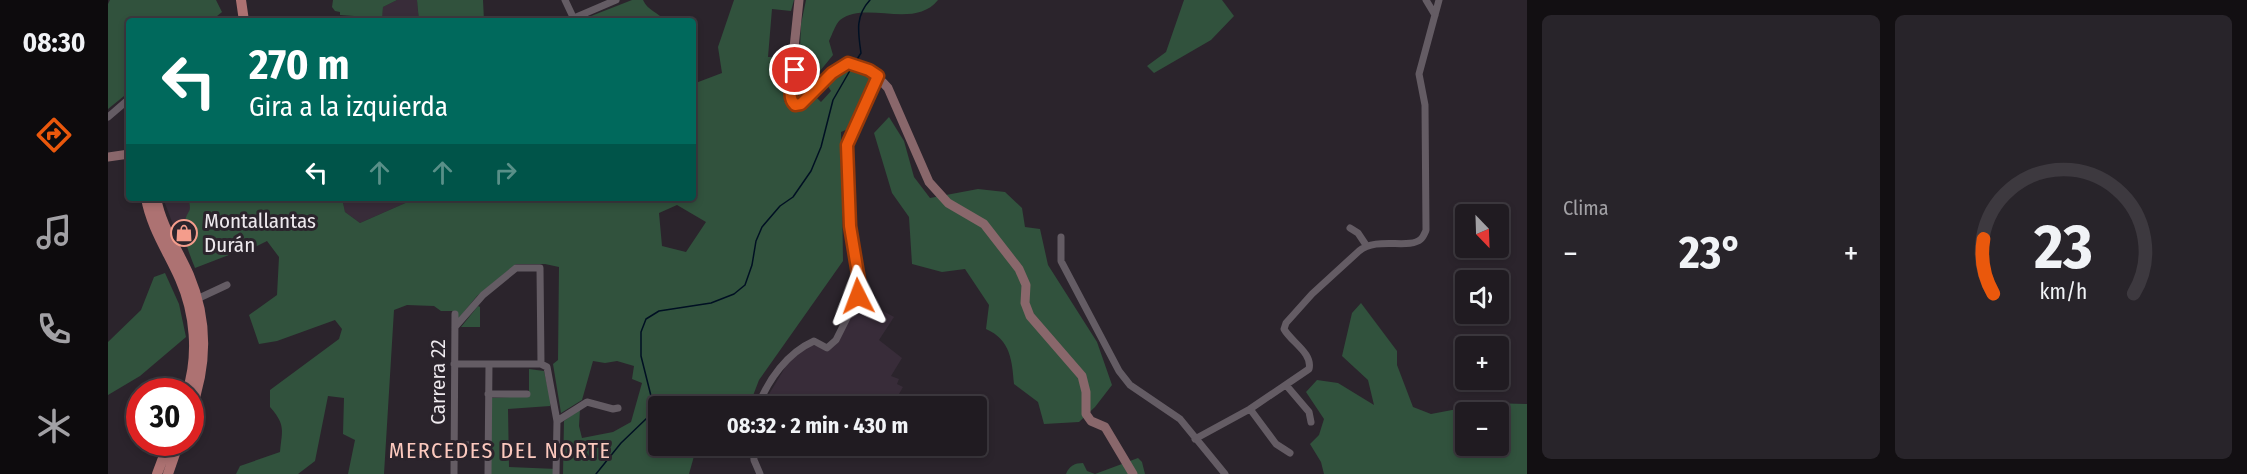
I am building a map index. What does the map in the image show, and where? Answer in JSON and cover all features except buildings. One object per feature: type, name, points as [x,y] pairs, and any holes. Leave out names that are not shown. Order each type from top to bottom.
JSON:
[{"type":"main road","points":[[241,0],[244,18]]},
{"type":"main road","points":[[248,0],[250,18]]},
{"type":"main road","points":[[146,201],[148,212],[181,281],[191,316],[194,357],[190,378]]},
{"type":"main road","points":[[157,201],[162,219],[190,277],[197,299],[204,336],[204,357],[200,378]]},
{"type":"main road","points":[[157,474],[164,456]]},
{"type":"main road","points":[[168,474],[174,456]]},
{"type":"street","points":[[565,0],[570,18]]},
{"type":"street","points":[[572,18],[616,0]]},
{"type":"street","points":[[799,0],[794,48],[795,70],[789,95],[791,102],[795,105],[801,104],[832,73],[848,63],[869,70],[878,76],[888,88],[929,182],[948,203],[984,224],[1019,269],[1026,285],[1025,303],[1030,316],[1082,376],[1086,392],[1086,414],[1091,421],[1105,427],[1132,474]]},
{"type":"street","points":[[1426,0],[1435,15]]},
{"type":"street","points":[[1195,439],[1250,409],[1309,369],[1309,358],[1287,334],[1284,329],[1286,323],[1312,294],[1366,245],[1413,243],[1422,239],[1426,230],[1425,105],[1419,74],[1439,0]]},
{"type":"street","points":[[763,396],[786,360],[804,345],[814,341],[827,348],[836,340],[858,296],[859,280],[850,226],[847,145],[878,76]]},
{"type":"street","points":[[108,117],[126,102]]},
{"type":"street","points":[[108,158],[126,155]]},
{"type":"street","points":[[1350,228],[1358,233],[1366,245]]},
{"type":"street","points":[[1061,237],[1061,261],[1119,371],[1130,385],[1180,419],[1225,474]]},
{"type":"street","points":[[455,327],[483,296],[516,268],[538,267],[541,269],[541,364]]},
{"type":"street","points":[[197,299],[227,285]]},
{"type":"street","name":"Carrera 22","points":[[454,314],[454,474]]},
{"type":"street","points":[[454,364],[541,364],[550,370],[557,421],[556,474]]},
{"type":"street","points":[[488,474],[489,364]]},
{"type":"street","points":[[1286,385],[1309,412],[1311,422]]},
{"type":"street","points":[[488,394],[527,394]]},
{"type":"street","points":[[557,421],[587,402],[613,409],[618,408]]},
{"type":"street","points":[[1250,409],[1276,444],[1290,453]]},
{"type":"street","points":[[454,445],[488,445]]},
{"type":"street","points":[[754,456],[760,474]]},
{"type":"shaded area","points":[[397,0],[417,0],[419,18],[381,18],[383,7]]},
{"type":"shaded area","points":[[164,201],[189,201],[191,211],[185,220],[187,240],[180,243]]},
{"type":"shaded area","points":[[343,201],[410,201],[360,223],[345,212]]},
{"type":"shaded area","points":[[861,299],[894,317],[879,340],[902,358],[891,376],[899,379],[897,384],[903,387],[898,396],[768,396],[786,366],[804,348],[813,345],[833,347]]},
{"type":"green space","points":[[110,0],[216,0],[222,12],[215,18],[126,18],[126,94],[108,109],[108,4]]},
{"type":"green space","points":[[333,0],[397,0],[383,7],[382,18],[340,15],[340,12],[335,11],[332,7]]},
{"type":"green space","points":[[417,0],[483,0],[484,18],[419,18]]},
{"type":"green space","points":[[632,0],[643,0],[662,18],[586,18]]},
{"type":"green space","points":[[734,0],[794,0],[791,11],[772,9],[768,57],[789,57],[784,101],[793,110],[802,108],[814,95],[821,102],[831,91],[826,83],[844,69],[870,76],[871,82],[850,128],[841,132],[843,261],[759,380],[753,396],[648,396],[648,456],[694,456],[689,474],[563,474],[564,421],[580,409],[579,426],[582,438],[613,432],[631,422],[642,383],[632,379],[634,366],[617,361],[605,363],[593,361],[582,400],[561,413],[553,364],[558,360],[559,267],[545,264],[516,264],[477,296],[458,319],[458,314],[454,311],[441,311],[434,306],[407,305],[394,310],[384,474],[348,474],[355,440],[343,434],[344,398],[328,396],[315,461],[298,474],[236,474],[240,466],[280,452],[282,428],[279,419],[270,407],[270,390],[339,339],[342,329],[335,320],[277,341],[259,344],[249,315],[277,295],[279,257],[267,241],[241,254],[234,253],[195,268],[184,232],[185,220],[190,208],[189,201],[343,201],[345,212],[360,223],[410,201],[696,201],[696,83],[722,73],[718,47]],"holes":[[[677,205],[706,222],[686,252],[662,246],[659,213]]]},
{"type":"green space","points":[[806,0],[938,0],[928,9],[916,13],[863,13],[840,20],[829,41],[833,55],[803,92],[796,95],[801,24]]},
{"type":"green space","points":[[1184,0],[1222,0],[1234,16],[1211,40],[1154,73],[1147,66],[1166,52]]},
{"type":"green space","points":[[889,117],[904,141],[914,177],[930,198],[978,189],[1005,192],[1022,208],[1025,227],[1040,229],[1048,265],[1097,342],[1112,385],[1095,407],[1079,422],[1044,424],[1038,402],[1014,384],[1009,352],[1001,339],[986,329],[989,305],[965,269],[942,272],[912,264],[909,217],[892,193],[874,133]]},
{"type":"green space","points":[[165,273],[179,304],[186,337],[140,376],[126,378],[126,384],[108,395],[108,342],[141,310],[154,277]]},
{"type":"green space","points":[[1361,303],[1397,351],[1397,365],[1413,407],[1431,414],[1455,409],[1455,456],[1509,456],[1509,404],[1527,404],[1527,474],[1324,474],[1321,462],[1310,444],[1319,435],[1324,419],[1306,392],[1317,380],[1338,383],[1374,405],[1368,380],[1342,356],[1352,313]]},
{"type":"green space","points":[[478,306],[480,307],[480,327],[461,327]]},
{"type":"green space","points":[[529,369],[544,371],[551,401],[550,406],[508,409],[509,467],[557,469],[557,474],[491,474],[491,398],[529,396]]},
{"type":"green space","points":[[1138,458],[1142,462],[1145,474],[1095,474]]},
{"type":"green space","points":[[1083,463],[1087,471],[1095,474],[1066,474],[1073,466]]},
{"type":"waterway","points":[[856,61],[861,53],[860,18],[870,0]]},
{"type":"waterway","points":[[596,474],[621,443],[647,418],[652,400],[641,356],[641,332],[646,319],[659,311],[711,303],[734,294],[745,285],[752,265],[756,241],[762,227],[780,206],[793,197],[811,171],[821,147],[833,100],[852,67]]},
{"type":"place","name":"Montallantas Durán","points":[[184,233]]},
{"type":"district","name":"MERCEDES DEL NORTE","points":[[500,450]]},
{"type":"route","points":[[795,70],[789,95],[791,102],[795,105],[801,104],[832,73],[848,63],[869,70],[878,76],[847,145],[850,226],[859,280],[858,296]]}]
